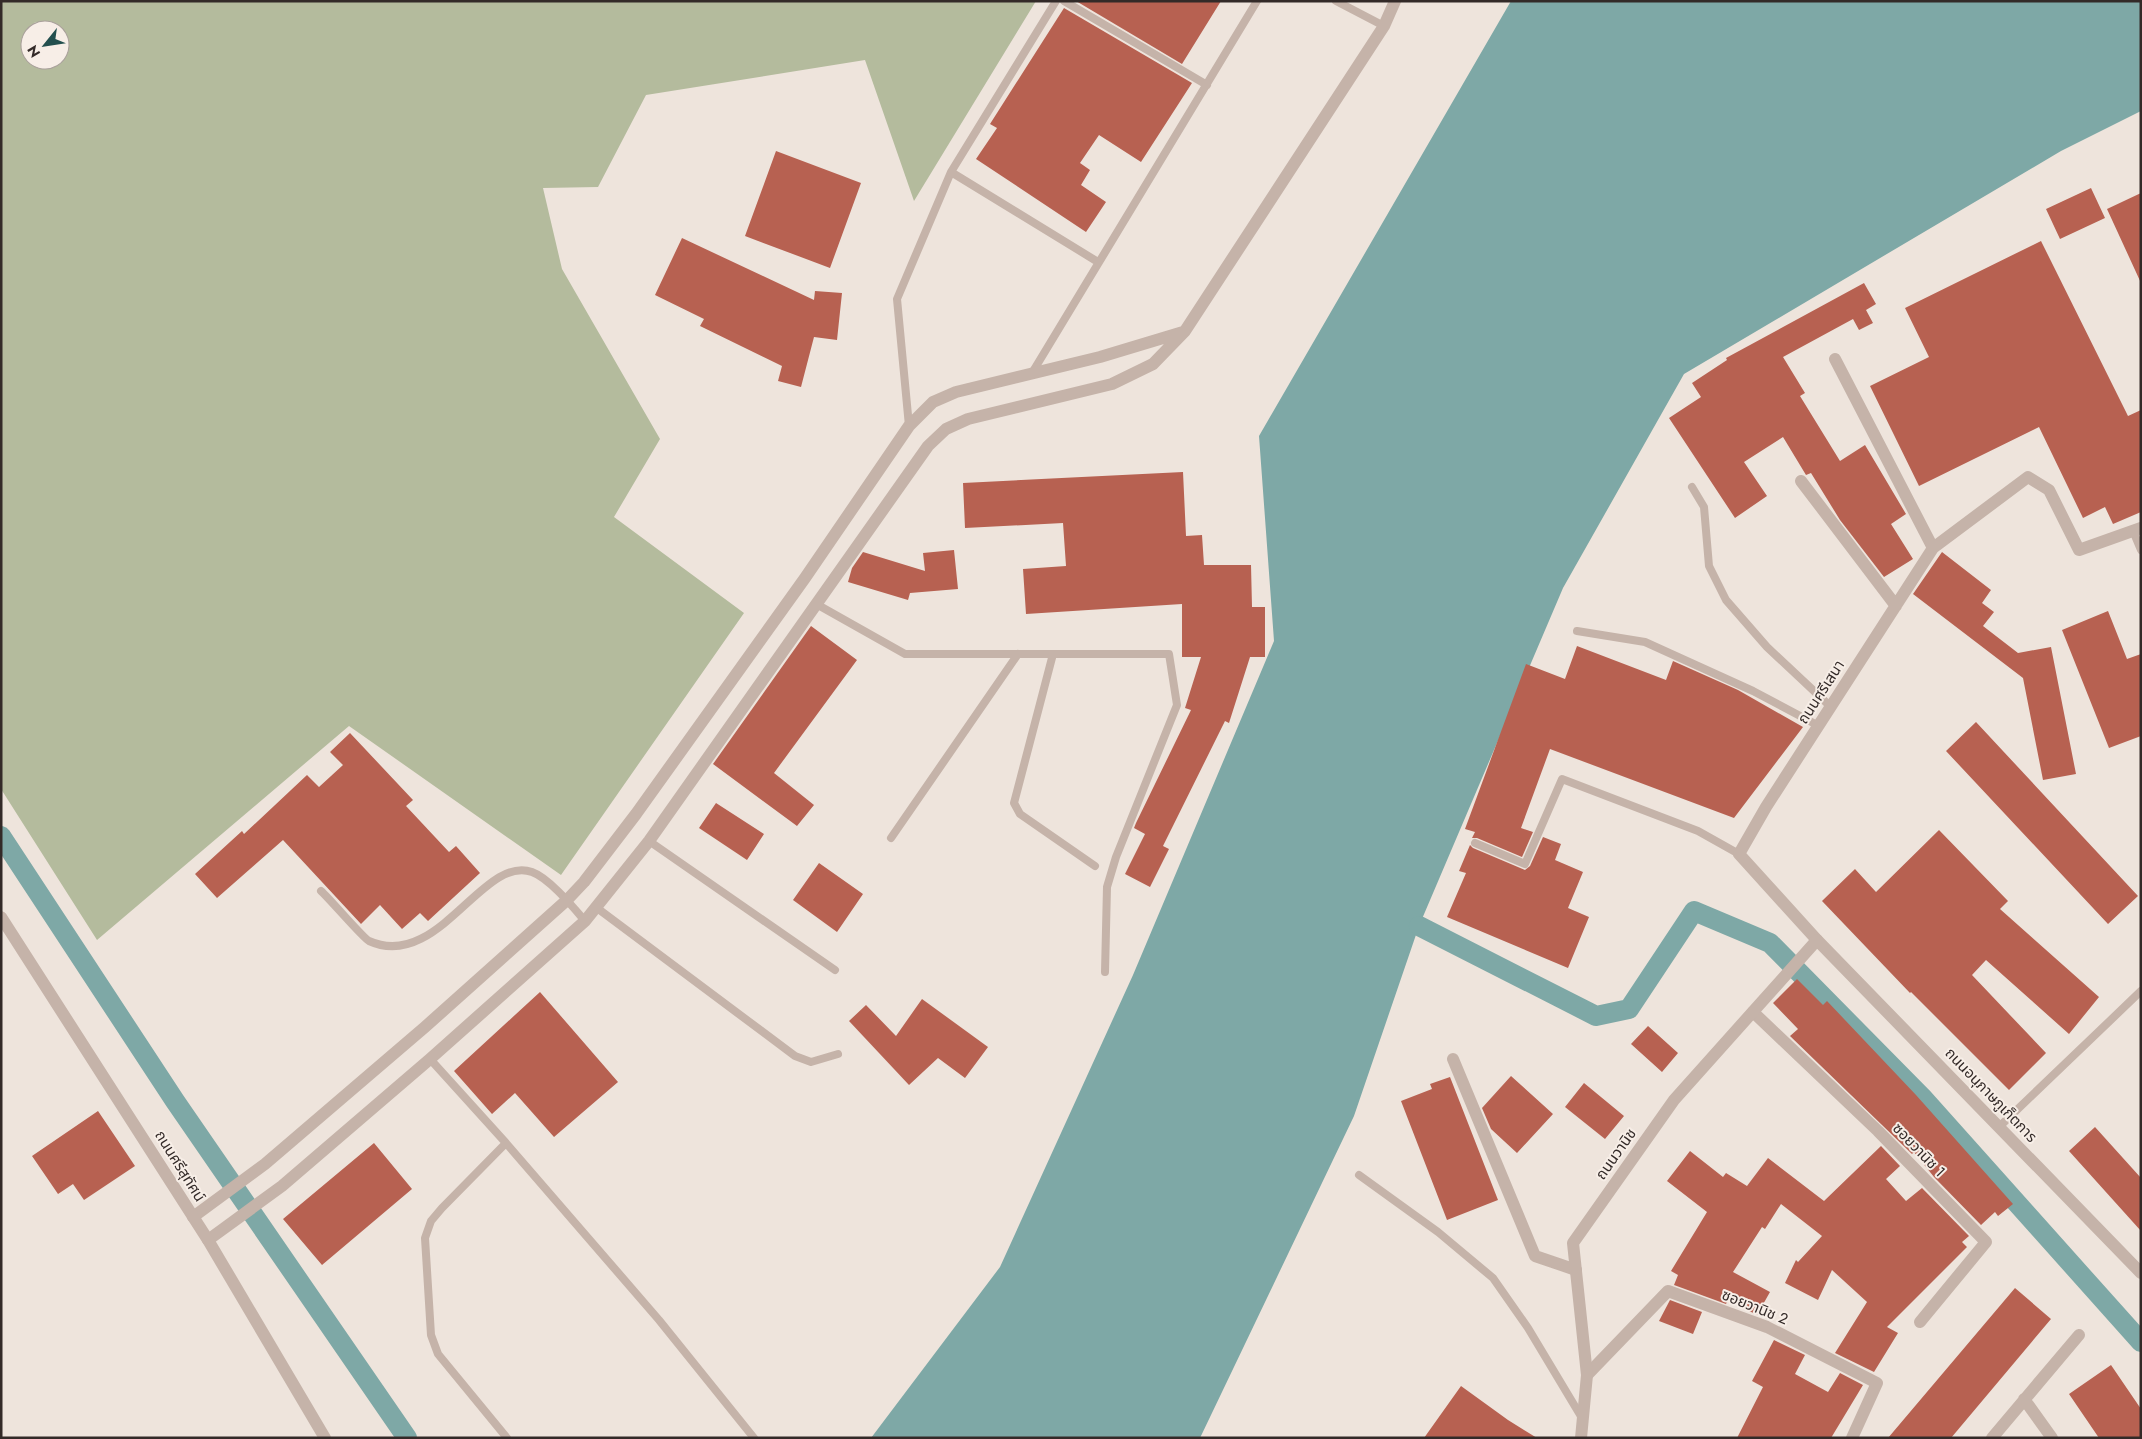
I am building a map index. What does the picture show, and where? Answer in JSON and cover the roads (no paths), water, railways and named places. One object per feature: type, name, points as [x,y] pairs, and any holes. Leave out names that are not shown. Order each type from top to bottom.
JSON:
[{"type":"street","points":[[208,1240],[233,1224],[282,1186],[430,1059],[586,921],[649,841],[818,605],[928,446],[946,429],[968,419],[1112,384],[1153,364],[1186,331],[1384,26],[1395,1]]},
{"type":"street","points":[[193,1217],[265,1164],[424,1027],[567,900],[636,814],[805,578],[910,426],[934,402],[956,392],[1100,358],[1186,331]]},
{"type":"street","points":[[1835,359],[1933,548],[2028,477],[2049,490],[2080,550],[2137,529]]},
{"type":"street","points":[[1801,481],[1896,606]]},
{"type":"street","name":"ถนนศรีเสนา","points":[[1739,854],[1766,807],[1933,548]]},
{"type":"street","name":"ถนนอนุภาษภูเก็ตการ","points":[[1739,854],[1817,940],[2141,1273]]},
{"type":"street","name":"ถนนศรีสุทัศน์","points":[[1,917],[208,1240],[325,1438]]},
{"type":"street","name":"ถนนวานิช","points":[[1582,1438],[1587,1375],[1573,1243],[1674,1100],[1817,940]]},
{"type":"street","name":"ซอยวานิช 1","points":[[1753,1012],[1878,1131],[1986,1242],[1920,1322]]},
{"type":"street","points":[[1453,1059],[1535,1256],[1576,1270]]},
{"type":"street","name":"ซอยวานิช 2","points":[[1587,1375],[1668,1291],[1767,1327],[1877,1383],[1852,1438]]},
{"type":"street","points":[[1992,1438],[2079,1335]]},
{"type":"street","points":[[2024,1400],[2052,1438]]},
{"type":"lane","points":[[910,426],[897,299],[951,172],[1056,1]]},
{"type":"lane","points":[[1064,1],[1207,85]]},
{"type":"lane","points":[[1032,373],[1257,1]]},
{"type":"lane","points":[[1336,1],[1384,26]]},
{"type":"lane","points":[[951,172],[1098,262]]},
{"type":"lane","points":[[1692,487],[1704,507],[1708,566],[1726,600],[1767,647],[1831,707]]},
{"type":"lane","points":[[2137,529],[2141,550]]},
{"type":"lane","points":[[818,605],[905,654],[1169,654],[1177,705],[1116,857],[1107,887],[1105,972]]},
{"type":"lane","points":[[1577,631],[1645,642],[1753,691],[1819,726]]},
{"type":"lane","points":[[891,838],[1018,654]]},
{"type":"lane","points":[[1053,654],[1014,803],[1020,814],[1094,866]]},
{"type":"lane","points":[[1475,843],[1525,864],[1562,779],[1698,831],[1739,854]]},
{"type":"lane","points":[[649,841],[835,970]]},
{"type":"lane","points":[[321,891],[367,940],[388,946],[412,942],[436,930],[486,886],[508,872],[532,872],[567,900],[586,921]]},
{"type":"lane","points":[[597,908],[794,1056],[811,1062],[838,1054]]},
{"type":"lane","points":[[1999,1127],[2141,991]]},
{"type":"lane","points":[[430,1059],[506,1143],[659,1320],[754,1438]]},
{"type":"lane","points":[[506,1143],[442,1208],[431,1221],[425,1238],[431,1335],[438,1354],[506,1438]]},
{"type":"lane","points":[[1359,1175],[1438,1232],[1493,1278],[1528,1328],[1584,1421]]},
{"type":"water","points":[[1511,1],[2141,1],[2141,111],[2061,151],[1684,374],[1563,588],[1419,926],[1354,1116],[1200,1438],[871,1438],[1000,1267],[1133,975],[1274,641],[1259,436]]},
{"type":"waterway","points":[[1,836],[175,1101],[407,1438]]},
{"type":"waterway","points":[[1419,926],[1596,1016],[1629,1009],[1694,911],[1770,943],[1922,1097],[2141,1342]]}]
